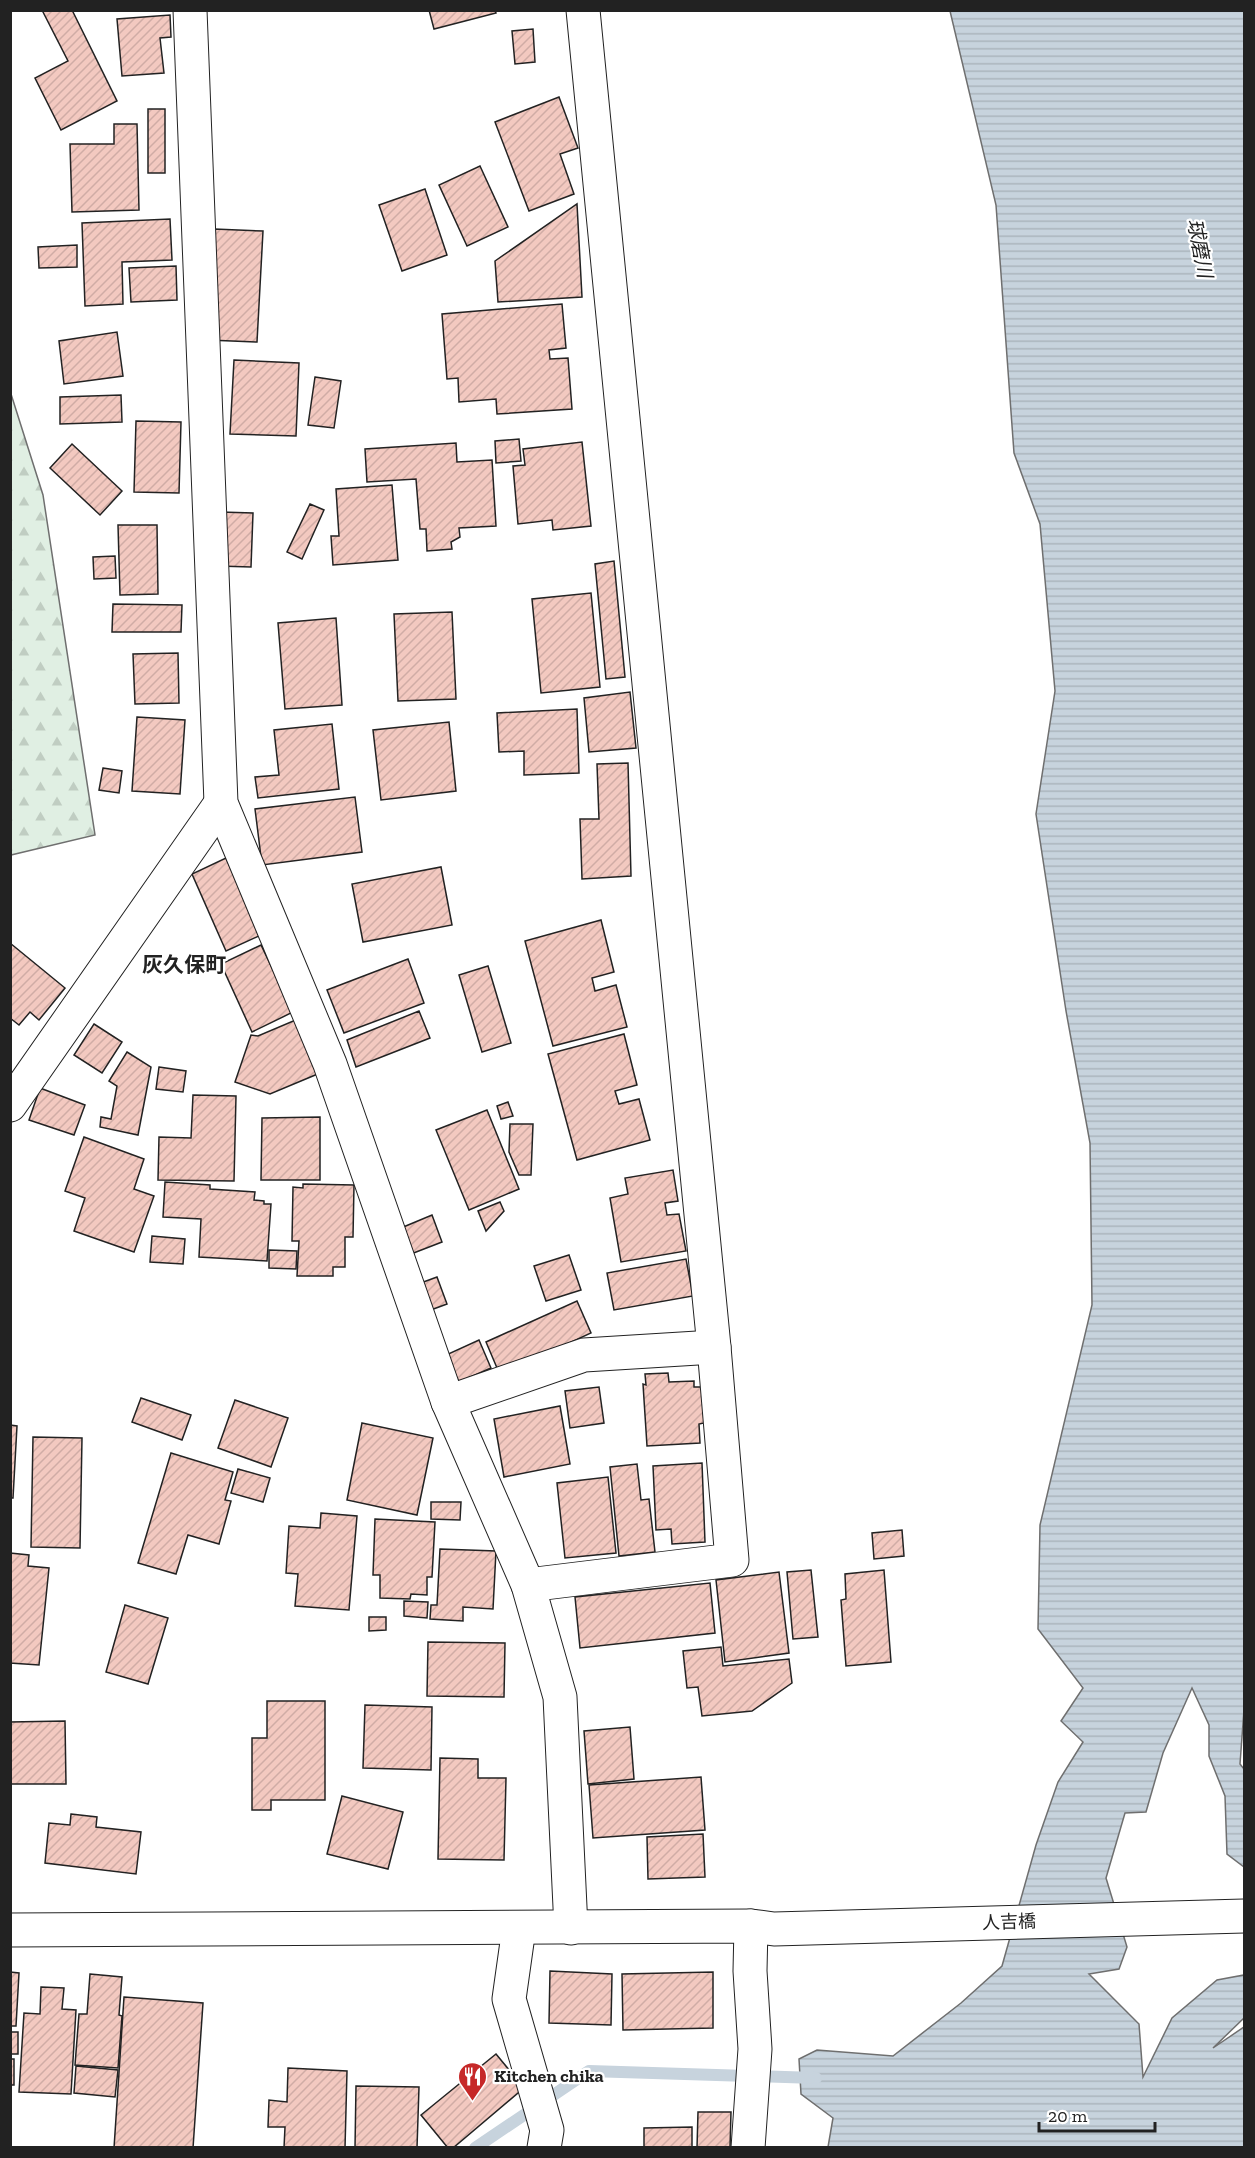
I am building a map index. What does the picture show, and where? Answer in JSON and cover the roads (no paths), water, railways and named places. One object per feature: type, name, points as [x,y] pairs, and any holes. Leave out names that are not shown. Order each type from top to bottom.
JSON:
[{"type":"street","points":[[190,10],[221,803],[330,1064],[448,1402],[528,1585],[560,1696],[571,1928]]},
{"type":"street","points":[[528,1585],[732,1560],[714,1347],[583,10]]},
{"type":"street","points":[[10,1105],[221,803]]},
{"type":"street","points":[[448,1402],[584,1355],[714,1347]]},
{"type":"street","name":"人吉橋","points":[[10,1930],[762,1928],[1245,1916]]},
{"type":"street","points":[[519,1928],[510,1999],[533,2078],[545,2139]]},
{"type":"street","points":[[748,2148],[754,2049],[750,1971],[762,1928]]},
{"type":"water","name":"球磨川","points":[[950,11],[1244,11],[1244,1710],[1240,1764],[1244,1769],[1244,1867],[1227,1854],[1225,1796],[1209,1756],[1209,1725],[1192,1688],[1163,1753],[1146,1812],[1125,1813],[1106,1878],[1127,1947],[1119,1969],[1089,1974],[1139,2024],[1143,2077],[1172,2018],[1217,1980],[1244,1975],[1244,2018],[1213,2048],[1244,2027],[1244,2147],[828,2147],[833,2118],[801,2094],[799,2059],[817,2050],[893,2056],[961,2003],[1002,1966],[1036,1845],[1058,1782],[1083,1742],[1061,1721],[1083,1688],[1038,1629],[1040,1525],[1092,1305],[1090,1143],[1066,1011],[1036,814],[1055,691],[1040,524],[1014,453],[996,205]]},
{"type":"waterway","points":[[475,2148],[589,2071],[816,2078]]},
{"type":"place","name":"Kitchen chika","points":[[473,2102]]},
{"type":"district","name":"灰久保町","points":[[184,965]]}]
